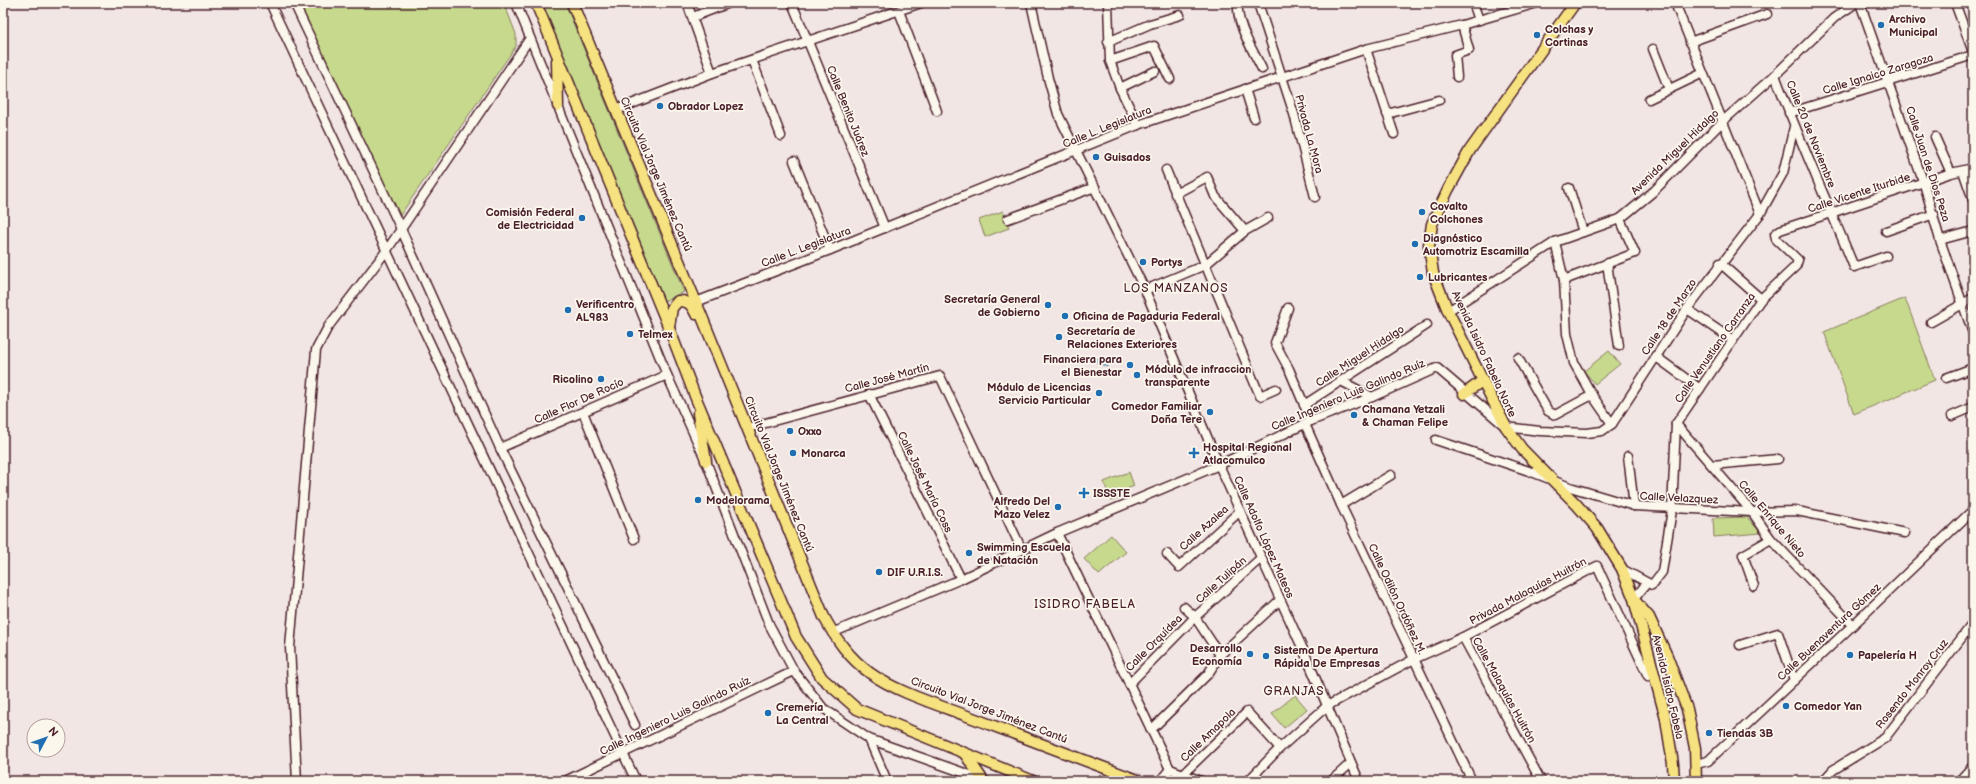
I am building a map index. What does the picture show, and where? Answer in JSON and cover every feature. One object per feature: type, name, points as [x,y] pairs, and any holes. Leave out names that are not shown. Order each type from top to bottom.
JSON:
[{"type":"main road","points":[[536,3],[669,328],[695,396],[796,637],[822,678],[856,709],[1033,781]]},
{"type":"main road","name":"Circuito Vial Jorge Jiménez Cantú","points":[[572,3],[824,617],[832,633],[844,650],[859,664],[888,683],[946,708],[1140,781]]},
{"type":"main road","name":"Avenida Isidro Fabela Norte","points":[[1552,479],[1522,449],[1506,427],[1448,311],[1434,273],[1429,245],[1432,224],[1448,190],[1470,150],[1575,3]]},
{"type":"main road","points":[[557,55],[558,106]]},
{"type":"main road","points":[[669,328],[670,316],[675,304],[678,301],[684,300],[690,303],[718,369],[722,377],[730,386]]},
{"type":"main road","points":[[1464,394],[1482,381]]},
{"type":"main road","points":[[695,396],[706,461]]},
{"type":"main road","name":"Avenida Isidro Fabela","points":[[1552,479],[1597,528],[1622,568],[1634,599],[1666,719],[1674,764],[1674,781]]},
{"type":"main road","name":"Avenida Isidro Fabela","points":[[1634,599],[1649,617],[1673,671],[1687,709],[1695,748],[1696,781]]},
{"type":"main road","points":[[1653,674],[1659,669],[1673,671]]},
{"type":"main road","points":[[965,754],[984,780]]},
{"type":"street","points":[[270,3],[636,781]]},
{"type":"street","points":[[294,3],[401,229],[500,448],[635,725]]},
{"type":"street","points":[[516,3],[667,375],[706,461],[769,624],[794,671],[823,708],[869,739],[984,780]]},
{"type":"street","points":[[687,3],[712,73]]},
{"type":"street","points":[[693,17],[729,3]]},
{"type":"street","name":"Calle Benito Juárez","points":[[792,3],[885,228]]},
{"type":"street","points":[[616,110],[712,73],[921,3]]},
{"type":"street","name":"Calle Adolfo López Mateos","points":[[1031,3],[1048,78],[1058,114],[1145,290],[1219,464],[1359,781]]},
{"type":"street","points":[[1108,3],[1108,42],[1110,61],[1120,88],[1138,125]]},
{"type":"street","points":[[1238,3],[1238,9],[1246,36],[1262,69]]},
{"type":"street","name":"Privada La Mora","points":[[1258,3],[1294,114],[1315,198]]},
{"type":"street","points":[[1473,3],[1479,20]]},
{"type":"street","name":"Calle L. Legislatura","points":[[696,302],[885,228],[1138,125],[1281,76],[1366,49],[1462,25],[1537,3]]},
{"type":"street","points":[[1675,3],[1760,214]]},
{"type":"street","name":"Avenida Miguel Hidalgo","points":[[1448,311],[1555,242],[1620,219],[1654,191],[1723,121],[1775,75],[1834,18],[1856,3]]},
{"type":"street","name":"Calle Juan de Dios Peza","points":[[1860,3],[1924,184],[1934,214],[1940,240],[1973,333]]},
{"type":"street","points":[[1955,3],[1973,52]]},
{"type":"street","points":[[899,10],[937,111]]},
{"type":"street","points":[[1690,42],[1766,14]]},
{"type":"street","points":[[1108,42],[1150,24],[1180,15]]},
{"type":"street","points":[[1456,77],[1455,56],[1469,50],[1462,25]]},
{"type":"street","points":[[297,781],[290,648],[316,350],[328,327],[387,250],[530,38]]},
{"type":"street","points":[[1110,61],[1154,46],[1170,79]]},
{"type":"street","points":[[1366,49],[1394,134]]},
{"type":"street","points":[[1653,49],[1669,89]]},
{"type":"street","name":"Calle Ignaico Zaragoza","points":[[1789,113],[1973,55]]},
{"type":"street","points":[[752,60],[781,136]]},
{"type":"street","points":[[1120,88],[1155,71]]},
{"type":"street","points":[[1649,99],[1703,73]]},
{"type":"street","name":"Calle 20 de Noviembre","points":[[1775,75],[1794,127],[1854,267],[1886,256]]},
{"type":"street","points":[[1245,89],[1254,118]]},
{"type":"street","points":[[1387,114],[1439,100]]},
{"type":"street","name":"Calle 18 de Marzo","points":[[1506,427],[1587,434],[1602,431],[1612,424],[1636,390],[1655,356],[1687,309],[1720,263],[1760,214],[1782,173],[1794,127]]},
{"type":"street","points":[[1934,137],[1951,173]]},
{"type":"street","points":[[794,161],[830,250]]},
{"type":"street","name":"Calle Vicente Iturbide","points":[[1775,234],[1780,230],[1924,184],[1951,173],[1973,168]]},
{"type":"street","points":[[1166,170],[1260,396],[1276,389]]},
{"type":"street","points":[[1963,171],[1973,200]]},
{"type":"street","points":[[1175,194],[1208,177],[1215,196],[1245,231]]},
{"type":"street","points":[[1008,219],[1095,187]]},
{"type":"street","points":[[1569,188],[1583,232]]},
{"type":"street","points":[[1886,231],[1934,214]]},
{"type":"street","points":[[1145,290],[1205,265],[1245,231],[1268,218]]},
{"type":"street","points":[[1564,280],[1635,253],[1620,219]]},
{"type":"street","points":[[1940,240],[1973,231]]},
{"type":"street","name":"Calle Venustiano Carranza","points":[[1676,424],[1761,299],[1796,266],[1798,260],[1776,239],[1775,234]]},
{"type":"street","points":[[1555,242],[1564,280],[1567,334],[1574,363],[1592,395],[1612,424]]},
{"type":"street","points":[[1607,263],[1619,346]]},
{"type":"street","points":[[1720,263],[1761,299]]},
{"type":"street","points":[[1931,322],[1973,298]]},
{"type":"street","name":"Calle Odilón Ordóñez M.","points":[[1288,308],[1275,343],[1289,369],[1304,405],[1308,423],[1341,505],[1472,781]]},
{"type":"street","points":[[1687,309],[1733,340]]},
{"type":"street","name":"Calle Miguel Hidalgo","points":[[1304,405],[1427,325]]},
{"type":"street","points":[[1655,356],[1700,389]]},
{"type":"street","points":[[1518,358],[1548,411],[1555,415],[1592,395]]},
{"type":"street","name":"Calle Ingeniero Luis Galindo Ruíz","points":[[832,633],[961,579],[1057,533],[1219,464],[1308,423],[1437,368],[1464,394],[1506,427]]},
{"type":"street","points":[[1946,378],[1973,368]]},
{"type":"street","name":"Calle Flor De Rocío","points":[[500,448],[667,375]]},
{"type":"street","name":"Calle José Martín","points":[[747,428],[940,376],[1022,550]]},
{"type":"street","points":[[1341,381],[1372,397]]},
{"type":"street","name":"Calle José María Coss","points":[[869,394],[961,579]]},
{"type":"street","points":[[1952,416],[1973,407]]},
{"type":"street","points":[[583,412],[634,540]]},
{"type":"street","points":[[1622,568],[1652,585],[1662,572],[1672,510],[1676,424]]},
{"type":"street","name":"Calle Enrique Nieto","points":[[1676,424],[1752,512],[1772,539],[1853,625]]},
{"type":"street","name":"Calle Velazquez","points":[[1436,440],[1634,506],[1672,510],[1752,512],[1797,510],[1905,532]]},
{"type":"street","points":[[1628,456],[1634,506]]},
{"type":"street","points":[[1712,465],[1778,459]]},
{"type":"street","points":[[1341,505],[1391,475]]},
{"type":"street","name":"Calle Buenaventura Gómez","points":[[1696,764],[1708,761],[1973,510]]},
{"type":"street","name":"Calle Azalea","points":[[1167,554],[1178,567],[1240,511]]},
{"type":"street","points":[[1057,533],[1170,769],[1201,781]]},
{"type":"street","points":[[1754,586],[1744,555],[1772,539]]},
{"type":"street","name":"Calle Tulipán","points":[[1195,618],[1261,558]]},
{"type":"street","name":"Privada Malaquías Huitrón","points":[[1463,637],[1597,566],[1648,676],[1653,674]]},
{"type":"street","points":[[1634,599],[1647,583]]},
{"type":"street","points":[[1151,730],[1208,674],[1220,655],[1280,600]]},
{"type":"street","points":[[1184,607],[1195,618],[1220,655]]},
{"type":"street","name":"Calle Orquídea","points":[[1129,684],[1195,618]]},
{"type":"street","name":"Rosendo Monroy Cruz","points":[[1823,781],[1833,770],[1885,738],[1973,623]]},
{"type":"street","points":[[1740,645],[1778,633],[1794,680]]},
{"type":"street","name":"Calle Malaquías Huitrón","points":[[1248,781],[1280,748],[1327,706],[1414,659],[1463,637],[1541,781]]},
{"type":"street","name":"Calle Ingeniero Luis Galindo Ruíz","points":[[565,781],[794,671]]},
{"type":"street","name":"Calle Amapola","points":[[1183,774],[1247,712],[1280,748]]},
{"type":"street","points":[[869,739],[887,781]]},
{"type":"street","points":[[1331,781],[1352,763]]},
{"type":"street","points":[[1959,781],[1973,766]]},
{"type":"street","name":"Calle Amapola","points":[[1160,781],[1170,769]]},
{"type":"green space","points":[[297,3],[504,3],[516,34],[516,46],[399,217]]},
{"type":"green space","points":[[542,3],[565,3],[684,292],[664,301]]},
{"type":"green space","points":[[1003,211],[1009,228],[985,237],[979,220]]},
{"type":"green space","points":[[1905,298],[1935,380],[1854,414],[1824,332]]},
{"type":"green space","points":[[1609,351],[1620,364],[1595,384],[1584,371]]},
{"type":"green space","points":[[1129,472],[1134,486],[1122,491],[1125,496],[1111,501],[1104,482]]},
{"type":"green space","points":[[1747,517],[1761,533],[1714,537],[1713,518]]},
{"type":"green space","points":[[1111,535],[1126,552],[1099,575],[1084,559]]},
{"type":"green space","points":[[1295,695],[1307,709],[1284,728],[1272,714]]},
{"type":"water","points":[[1097,358],[1109,363],[1107,367],[1096,362]]},
{"type":"place","name":"Archivo Municipal","points":[[1881,25]]},
{"type":"place","name":"Colchas y Cortinas","points":[[1537,35]]},
{"type":"place","name":"Obrador Lopez","points":[[660,106]]},
{"type":"place","name":"Guisados","points":[[1096,157]]},
{"type":"place","name":"Covalto Colchones","points":[[1422,212]]},
{"type":"place","name":"Comisión Federal de Electricidad","points":[[582,218]]},
{"type":"place","name":"Diagnóstico Automotriz Escamilla","points":[[1415,244]]},
{"type":"place","name":"Portys","points":[[1143,262]]},
{"type":"place","name":"Lubricantes","points":[[1420,277]]},
{"type":"place","name":"Secretaría General de Gobierno","points":[[1048,305]]},
{"type":"place","name":"Verificentro AL983","points":[[568,310]]},
{"type":"place","name":"Oficina de Pagaduria Federal","points":[[1065,316]]},
{"type":"place","name":"Telmex","points":[[630,334]]},
{"type":"place","name":"Secretaría de Relaciones Exteriores","points":[[1059,337]]},
{"type":"place","name":"Financiera para el Bienestar","points":[[1130,365]]},
{"type":"place","name":"Módulo de infraccion transparente","points":[[1137,375]]},
{"type":"place","name":"Ricolino","points":[[601,379]]},
{"type":"place","name":"Módulo de Licencias Servicio Particular","points":[[1099,393]]},
{"type":"place","name":"Comedor Familiar Doña Tere","points":[[1210,412]]},
{"type":"place","name":"Chamana Yetzali & Chaman Felipe","points":[[1354,415]]},
{"type":"place","name":"Oxxo","points":[[790,431]]},
{"type":"place","name":"Monarca","points":[[793,453]]},
{"type":"place","name":"Hospital Regional Atlacomulco","points":[[1194,453]]},
{"type":"place","name":"ISSSTE","points":[[1084,493]]},
{"type":"place","name":"Modelorama","points":[[698,500]]},
{"type":"place","name":"Alfredo Del Mazo Velez","points":[[1058,507]]},
{"type":"place","name":"Swimming Escuela de Natación","points":[[969,553]]},
{"type":"place","name":"DIF U.R.I.S.","points":[[879,572]]},
{"type":"place","name":"Desarrollo Economía","points":[[1250,654]]},
{"type":"place","name":"Papelería H","points":[[1850,655]]},
{"type":"place","name":"Sistema De Apertura Rápida De Empresas","points":[[1266,656]]},
{"type":"place","name":"Comedor Yan","points":[[1786,706]]},
{"type":"place","name":"Cremería La Central","points":[[768,713]]},
{"type":"place","name":"Tiendas 3B","points":[[1709,733]]},
{"type":"district","name":"LOS MANZANOS","points":[[1176,288]]},
{"type":"district","name":"ISIDRO FABELA","points":[[1085,604]]},
{"type":"district","name":"GRANJAS","points":[[1294,691]]}]
